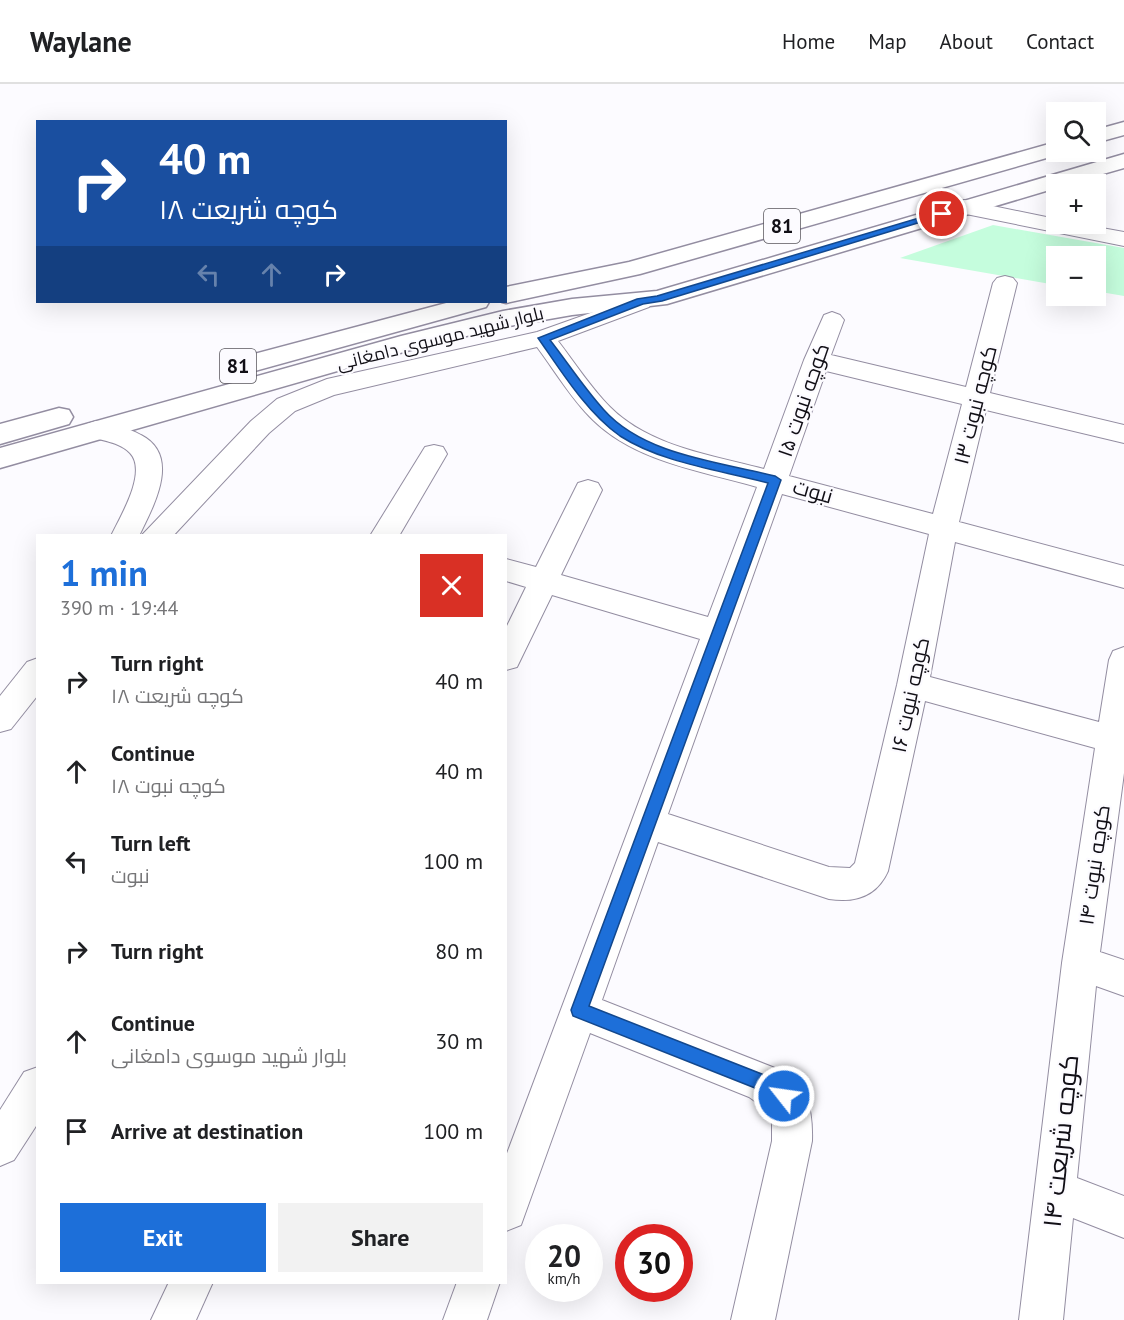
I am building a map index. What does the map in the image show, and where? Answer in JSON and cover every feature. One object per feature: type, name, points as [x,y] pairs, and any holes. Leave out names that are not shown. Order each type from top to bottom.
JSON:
[{"type":"main road","points":[[1106,134],[1124,129]]},
{"type":"main road","name":"بلوار شهید موسوی دامغانی","points":[[507,295],[632,269],[1046,151]]},
{"type":"main road","name":"بلوار شهید موسوی دامغانی","points":[[0,458],[410,342],[503,319],[572,307],[658,299],[1124,161]]},
{"type":"main road","name":"بلوار شهید موسوی دامغانی","points":[[0,434],[404,319],[473,303]]},
{"type":"street","points":[[964,207],[1124,239]]},
{"type":"street","name":"کوچه نبوت ۱۳","points":[[944,527],[1005,283]]},
{"type":"street","points":[[157,534],[260,427],[286,405],[327,388],[543,338],[641,302]]},
{"type":"street","name":"کوچه نبوت ۱۵","points":[[507,1207],[832,320]]},
{"type":"street","name":"نبوت","points":[[543,338],[601,414],[625,434],[666,452],[1124,577]]},
{"type":"street","points":[[816,360],[1124,434]]},
{"type":"street","points":[[96,430],[123,438],[141,448],[150,466],[146,491],[126,534]]},
{"type":"street","points":[[387,534],[434,454]]},
{"type":"street","points":[[507,656],[588,490]]},
{"type":"street","name":"کوچه نبوت ۱۶","points":[[648,823],[829,883],[849,886],[858,883],[871,871],[913,685],[944,527]]},
{"type":"street","points":[[507,570],[718,632]]},
{"type":"street","name":"کوچه نبوت ۱۴","points":[[1080,963],[1124,660]]},
{"type":"street","points":[[0,719],[36,674]]},
{"type":"street","points":[[913,685],[1112,739]]},
{"type":"street","points":[[1080,963],[1124,978]]},
{"type":"street","name":"کوچه شریعت ۱۴","points":[[1041,1320],[1080,963]]},
{"type":"street","points":[[579,1010],[761,1082],[786,1099],[793,1113],[792,1142],[754,1319]]},
{"type":"street","points":[[0,1146],[36,1089]]},
{"type":"street","points":[[1055,1190],[1124,1217]]},
{"type":"street","points":[[173,1320],[191,1284]]},
{"type":"street","points":[[465,1320],[478,1284]]},
{"type":"green space","points":[[993,225],[1124,248],[1124,296],[1106,293],[1106,246],[1046,246],[1046,283],[900,258]]},
{"type":"route","points":[[784,1096],[761,1082],[579,1010],[775,480],[666,452],[625,434],[601,414],[543,338],[641,302],[658,299],[942,214]]}]
